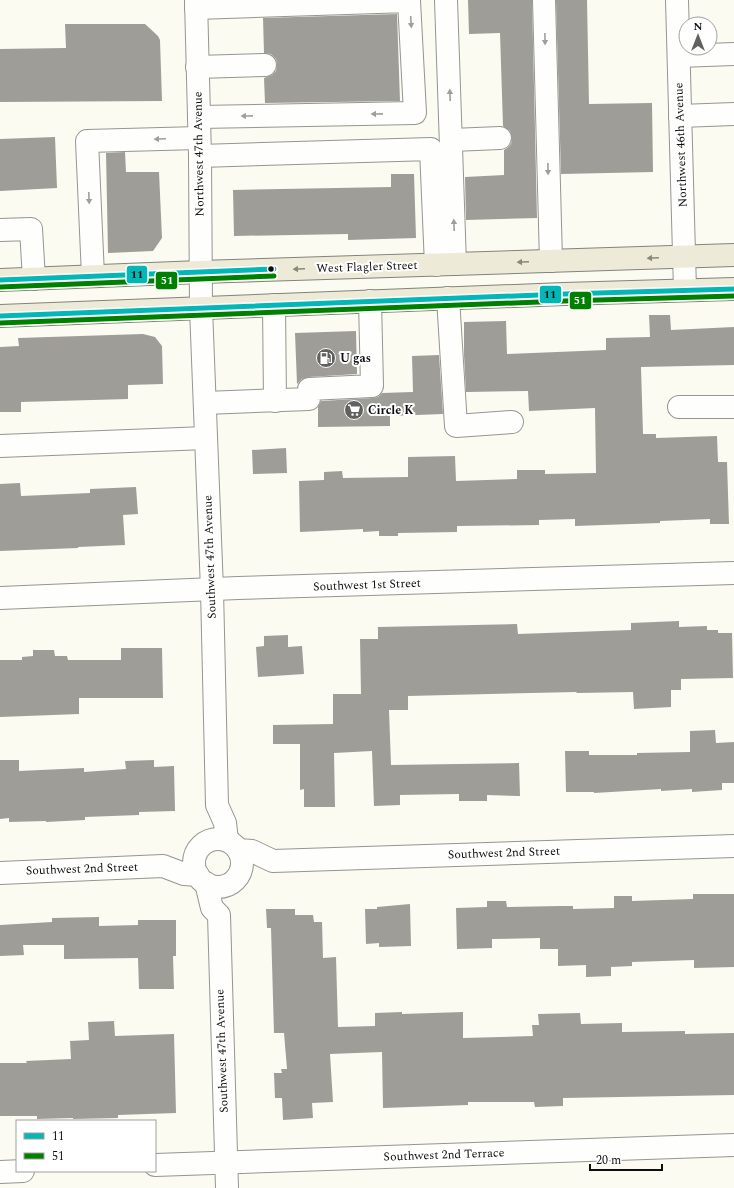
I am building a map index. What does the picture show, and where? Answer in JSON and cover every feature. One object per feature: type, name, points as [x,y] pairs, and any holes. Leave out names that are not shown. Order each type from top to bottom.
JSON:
[{"type":"main road","name":"West Flagler Street","points":[[0,280],[734,255]]},
{"type":"main road","points":[[0,316],[448,298],[734,289]]},
{"type":"street","points":[[445,264],[452,140],[446,0]]},
{"type":"street","points":[[544,0],[551,261]]},
{"type":"street","name":"Northwest 46th Avenue","points":[[677,0],[678,28]]},
{"type":"street","points":[[93,276],[87,141],[199,137],[415,113],[410,1],[196,4]]},
{"type":"street","name":"Northwest 47th Avenue","points":[[196,4],[201,308]]},
{"type":"street","points":[[718,55],[734,54]]},
{"type":"street","name":"Northwest 46th Avenue","points":[[679,56],[685,290]]},
{"type":"street","points":[[197,66],[265,65]]},
{"type":"street","points":[[680,116],[734,114]]},
{"type":"street","points":[[199,137],[431,149],[445,264]]},
{"type":"street","points":[[452,140],[500,138]]},
{"type":"street","points":[[0,230],[31,229],[34,279]]},
{"type":"street","points":[[448,298],[456,426],[512,422]]},
{"type":"street","points":[[205,403],[309,400],[308,389],[372,386],[370,302]]},
{"type":"street","points":[[274,305],[275,401]]},
{"type":"street","name":"Southwest 47th Avenue","points":[[201,308],[212,590],[216,805],[225,823],[233,845],[242,857],[242,865],[234,878],[226,909],[219,915]]},
{"type":"street","points":[[679,407],[734,407]]},
{"type":"street","points":[[0,446],[206,438]]},
{"type":"street","name":"Southwest 1st Street","points":[[0,598],[734,573]]},
{"type":"street","name":"Southwest 47th Avenue","points":[[216,805],[211,813],[195,864],[212,908],[219,915],[226,1188]]},
{"type":"street","points":[[200,848],[211,840],[219,839],[233,845]]},
{"type":"street","name":"Southwest 2nd Street","points":[[233,845],[273,860],[734,846]]},
{"type":"street","name":"Southwest 2nd Street","points":[[163,866],[176,858],[200,848]]},
{"type":"street","name":"Southwest 2nd Street","points":[[234,878],[264,866],[273,860]]},
{"type":"street","name":"Southwest 2nd Street","points":[[0,873],[163,866],[173,871],[202,879]]},
{"type":"street","points":[[202,879],[214,886],[234,878]]},
{"type":"street","name":"Southwest 2nd Terrace","points":[[156,1165],[734,1145]]},
{"type":"street","points":[[0,1172],[16,1171]]},
{"type":"building","points":[[468,0],[532,0],[537,218],[466,220],[465,177],[504,175],[504,150],[511,144],[512,138],[510,131],[503,126],[500,33],[469,34]]},
{"type":"building","points":[[556,0],[587,0],[589,104],[652,103],[653,172],[561,174]]},
{"type":"building","points":[[397,14],[400,101],[265,103],[264,78],[272,75],[276,71],[277,65],[276,59],[271,54],[264,53],[263,18]]},
{"type":"building","points":[[65,24],[145,24],[158,36],[160,40],[162,101],[0,102],[0,49],[66,48]]},
{"type":"building","points":[[55,137],[57,188],[0,191],[0,139]]},
{"type":"building","points":[[125,152],[126,172],[159,172],[162,238],[153,251],[108,253],[106,153]]},
{"type":"building","points":[[391,174],[414,174],[416,238],[348,240],[348,234],[234,236],[233,190],[391,187]]},
{"type":"building","points":[[649,315],[670,315],[671,330],[734,327],[734,365],[641,367],[643,434],[656,434],[656,438],[717,436],[718,462],[727,462],[729,524],[710,524],[710,519],[660,521],[660,523],[575,526],[575,519],[539,520],[539,525],[457,526],[457,532],[398,533],[398,536],[379,536],[379,531],[363,532],[363,529],[300,532],[299,481],[324,480],[324,472],[342,471],[343,478],[408,477],[408,457],[455,456],[456,481],[517,479],[517,470],[545,470],[545,474],[596,473],[595,408],[529,411],[528,391],[466,392],[464,322],[506,321],[507,354],[606,350],[606,338],[650,337]]},
{"type":"building","name":"U gas","points":[[356,331],[357,374],[308,377],[302,379],[297,384],[295,333]]},
{"type":"building","points":[[143,334],[155,337],[162,346],[163,384],[128,385],[128,399],[21,402],[21,412],[0,412],[0,347],[19,346],[18,338]]},
{"type":"building","points":[[439,355],[443,414],[390,416],[390,426],[318,427],[318,407],[321,401],[373,398],[378,397],[382,393],[413,392],[412,356]]},
{"type":"building","points":[[286,448],[287,473],[253,474],[252,450]]},
{"type":"building","points":[[20,483],[21,496],[90,493],[90,489],[136,487],[138,514],[123,515],[125,545],[0,551],[0,484]]},
{"type":"building","points":[[679,621],[679,627],[707,626],[707,630],[718,630],[718,633],[732,633],[733,678],[681,679],[681,690],[671,690],[671,707],[634,709],[633,692],[576,692],[408,696],[408,710],[389,710],[391,765],[519,763],[520,796],[487,795],[487,801],[459,801],[459,794],[400,795],[400,805],[374,806],[372,751],[334,753],[335,807],[304,807],[304,789],[300,790],[300,744],[273,744],[273,725],[333,724],[333,694],[361,694],[360,639],[378,639],[378,627],[517,624],[518,634],[631,630],[631,623]]},
{"type":"building","points":[[288,635],[288,647],[302,646],[304,674],[258,677],[256,647],[264,646],[264,636]]},
{"type":"building","points":[[121,648],[162,648],[163,698],[79,698],[79,714],[0,717],[0,660],[22,660],[22,657],[33,656],[33,650],[54,650],[55,656],[67,656],[68,660],[121,660]]},
{"type":"building","points":[[715,730],[716,743],[734,742],[734,783],[722,783],[722,790],[692,792],[692,789],[661,791],[661,789],[594,793],[566,792],[565,751],[589,751],[589,755],[637,755],[637,753],[690,752],[690,731]]},
{"type":"building","points":[[0,760],[19,760],[19,771],[84,768],[84,772],[126,769],[125,761],[154,760],[154,767],[174,766],[175,811],[139,812],[139,815],[85,817],[85,820],[9,822],[9,818],[0,819]]},
{"type":"building","points":[[693,894],[734,894],[734,967],[694,968],[694,960],[632,962],[632,966],[611,967],[611,976],[586,977],[586,965],[558,966],[558,949],[540,949],[540,938],[492,939],[492,948],[457,949],[456,908],[487,907],[487,901],[506,901],[507,907],[573,906],[573,909],[614,908],[614,896],[632,896],[632,901],[693,899]]},
{"type":"building","points":[[410,904],[411,946],[379,947],[379,943],[366,944],[365,909],[377,909],[377,907]]},
{"type":"building","points":[[266,909],[295,909],[295,915],[313,915],[314,922],[322,922],[323,958],[336,957],[338,1027],[375,1026],[375,1013],[402,1012],[402,1014],[463,1012],[463,1038],[533,1036],[532,1025],[539,1025],[538,1014],[580,1013],[581,1024],[622,1023],[622,1032],[685,1031],[685,1034],[734,1033],[734,1095],[563,1098],[563,1106],[535,1107],[534,1102],[468,1102],[468,1105],[383,1108],[382,1052],[330,1054],[333,1102],[312,1103],[313,1118],[283,1120],[282,1098],[275,1098],[274,1073],[282,1073],[281,1069],[287,1069],[284,1033],[274,1033],[271,928],[267,928]]},
{"type":"building","points":[[99,917],[99,926],[138,925],[138,920],[176,920],[176,956],[173,956],[174,989],[139,989],[138,958],[64,959],[64,945],[23,945],[24,955],[0,956],[0,925],[52,922],[52,918]]},
{"type":"building","points":[[114,1021],[115,1036],[174,1034],[176,1113],[118,1115],[118,1118],[73,1119],[37,1119],[37,1116],[0,1116],[0,1063],[27,1063],[26,1061],[71,1059],[70,1041],[89,1040],[88,1022]]},
{"type":"transit line","name":"11","points":[[0,280],[274,269]]},
{"type":"transit line","name":"51","points":[[0,287],[274,276]]},
{"type":"transit line","name":"11","points":[[0,316],[564,294],[734,289]]},
{"type":"transit line","name":"51","points":[[0,323],[564,301],[734,296]]},
{"type":"place","name":"U gas","points":[[326,358]]},
{"type":"place","name":"Circle K","points":[[354,410]]}]
